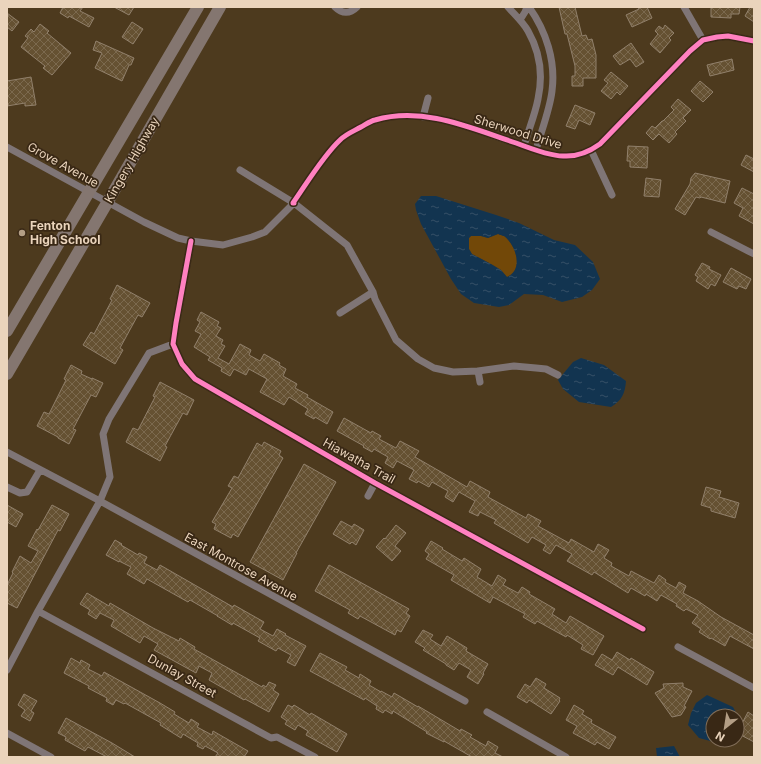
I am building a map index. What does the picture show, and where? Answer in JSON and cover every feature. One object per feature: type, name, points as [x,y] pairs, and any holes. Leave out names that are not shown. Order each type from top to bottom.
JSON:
[{"type":"highway","name":"Kingery Highway","points":[[7,331],[198,7]]},
{"type":"highway","name":"Kingery Highway","points":[[7,374],[108,203],[220,7]]},
{"type":"street","points":[[335,7],[345,13],[354,11],[357,7]]},
{"type":"street","points":[[508,7],[528,30],[535,45],[539,60],[541,80],[538,100],[524,146]]},
{"type":"street","points":[[520,20],[528,7],[540,25],[548,44],[551,57],[553,75],[552,91],[536,150]]},
{"type":"street","points":[[684,7],[703,40],[728,36],[754,41]]},
{"type":"street","name":"Sherwood Drive","points":[[108,203],[178,238],[223,245],[252,237],[265,232],[293,203],[327,155],[350,132],[374,120],[395,116],[413,115],[455,122],[552,155],[575,155],[591,150],[600,144],[690,51],[703,40]]},
{"type":"street","points":[[423,116],[428,98]]},
{"type":"street","name":"Grove Avenue","points":[[7,147],[108,203]]},
{"type":"street","points":[[591,150],[612,195]]},
{"type":"street","points":[[240,170],[293,203],[346,245],[373,292],[375,299],[396,340],[418,359],[434,368],[453,372],[478,371],[514,366],[546,369],[558,375]]},
{"type":"street","points":[[711,232],[754,254]]},
{"type":"street","points":[[7,670],[38,611],[100,501],[110,477],[103,434],[109,419],[149,353],[173,344],[191,241]]},
{"type":"street","points":[[340,314],[373,292]]},
{"type":"street","name":"Hiawatha Trail","points":[[173,344],[182,364],[195,379],[375,482],[643,629]]},
{"type":"street","points":[[478,371],[480,382]]},
{"type":"street","name":"East Montrose Avenue","points":[[7,452],[100,501],[465,701]]},
{"type":"street","points":[[7,487],[20,493],[27,492],[40,470]]},
{"type":"street","name":"Hiawatha Trail","points":[[368,496],[375,482]]},
{"type":"street","name":"Dunlay Street","points":[[38,611],[272,738],[277,737],[315,757]]},
{"type":"street","points":[[678,647],[754,688]]},
{"type":"street","points":[[487,712],[566,757]]},
{"type":"street","points":[[7,733],[51,757]]},
{"type":"shaded area","points":[[498,234],[504,236],[508,240],[515,251],[517,263],[512,274],[507,277],[501,270],[472,254],[469,249],[469,238],[471,236],[488,238]]},
{"type":"water","points":[[421,196],[436,196],[519,223],[554,240],[575,245],[593,262],[600,279],[592,290],[582,297],[562,302],[543,295],[524,294],[509,305],[499,307],[474,303],[461,294],[451,279],[421,224],[415,204]],"holes":[[[498,234],[504,236],[515,251],[517,263],[512,274],[507,277],[501,270],[472,254],[469,249],[469,238],[471,236],[488,238]]]},
{"type":"water","points":[[581,358],[604,365],[626,381],[625,390],[618,402],[611,407],[579,402],[563,389],[558,380],[573,362]]},
{"type":"water","points":[[707,695],[734,708],[705,708],[705,740],[699,738],[688,725],[691,713],[696,703]]},
{"type":"water","points":[[674,746],[680,757],[657,757],[656,748]]},
{"type":"building","points":[[63,7],[83,7],[80,11],[94,18],[89,27],[69,16],[68,18],[60,13]]},
{"type":"building","points":[[114,7],[134,7],[129,15]]},
{"type":"building","points":[[559,7],[575,7],[582,36],[586,35],[588,40],[592,39],[596,55],[596,78],[583,78],[583,86],[572,86],[572,76],[575,76],[575,66],[567,34],[565,34]]},
{"type":"building","points":[[638,7],[647,7],[652,18],[632,27],[626,15],[639,9]]},
{"type":"building","points":[[711,7],[740,7],[739,14],[731,14],[731,18],[711,17]]},
{"type":"building","points":[[750,7],[754,7],[754,22],[745,16]]},
{"type":"building","points":[[7,13],[19,22],[12,31],[7,27]]},
{"type":"building","points":[[132,22],[143,29],[133,44],[122,37]]},
{"type":"building","points":[[40,24],[49,31],[47,33],[71,53],[52,75],[43,68],[45,66],[21,47],[28,38],[25,36],[31,29],[34,32]]},
{"type":"building","points":[[665,25],[674,33],[669,38],[671,40],[660,53],[650,44],[658,34],[655,31],[659,26],[663,29]]},
{"type":"building","points":[[96,41],[134,58],[122,81],[95,68],[102,53],[93,50]]},
{"type":"building","points":[[631,43],[644,62],[636,67],[630,59],[620,65],[613,56]]},
{"type":"building","points":[[732,59],[734,70],[710,76],[707,65]]},
{"type":"building","points":[[611,72],[628,86],[620,95],[617,92],[611,99],[601,91],[608,83],[604,80]]},
{"type":"building","points":[[31,77],[36,105],[25,106],[25,103],[7,106],[7,81]]},
{"type":"building","points":[[700,81],[713,92],[703,102],[691,91]]},
{"type":"building","points":[[678,99],[691,110],[683,118],[686,121],[675,132],[677,134],[669,143],[659,134],[653,140],[646,133],[652,126],[655,128],[674,110],[671,107]]},
{"type":"building","points":[[575,105],[595,113],[590,125],[579,120],[575,129],[566,126]]},
{"type":"building","points":[[628,146],[648,147],[647,168],[630,167],[630,161],[627,161]]},
{"type":"building","points":[[746,155],[754,159],[754,172],[741,165]]},
{"type":"building","points":[[695,173],[730,181],[725,203],[696,197],[685,215],[675,209]]},
{"type":"building","points":[[646,178],[661,180],[659,197],[644,196]]},
{"type":"building","points":[[742,188],[754,194],[754,224],[739,216],[743,208],[734,203]]},
{"type":"building","points":[[702,263],[710,267],[709,269],[721,275],[715,286],[711,284],[708,289],[696,281],[698,277],[695,275]]},
{"type":"building","points":[[731,268],[751,279],[746,289],[739,286],[737,289],[723,282]]},
{"type":"building","points":[[117,285],[150,303],[142,317],[138,315],[120,348],[123,350],[115,364],[83,345],[91,332],[94,334],[112,300],[110,299]]},
{"type":"building","points":[[201,312],[219,322],[217,326],[221,328],[216,336],[223,340],[221,344],[225,346],[218,358],[229,364],[240,344],[251,350],[249,355],[260,361],[264,354],[280,363],[279,365],[286,369],[283,376],[297,384],[295,388],[308,395],[307,397],[333,412],[327,424],[315,417],[314,419],[305,414],[308,409],[289,397],[284,405],[260,392],[267,379],[249,369],[246,375],[234,369],[230,376],[221,371],[222,368],[208,360],[210,357],[194,347],[201,334],[195,331],[200,322],[197,320]]},
{"type":"building","points":[[71,365],[82,371],[81,374],[103,383],[96,397],[91,395],[73,429],[76,430],[69,444],[37,426],[44,412],[49,414],[66,380],[64,379]]},
{"type":"building","points":[[160,382],[194,400],[187,415],[183,413],[165,446],[167,447],[160,461],[126,442],[133,428],[138,430],[155,397],[153,396]]},
{"type":"building","points":[[344,418],[371,433],[372,431],[381,436],[379,439],[396,448],[400,441],[419,451],[415,457],[467,487],[470,481],[490,492],[488,497],[526,518],[528,514],[541,521],[538,526],[569,543],[571,539],[594,552],[598,544],[609,550],[604,558],[612,563],[611,566],[629,576],[631,571],[654,583],[659,575],[666,580],[665,582],[676,588],[679,582],[686,586],[683,593],[698,601],[721,617],[754,635],[754,649],[730,636],[725,646],[711,638],[710,639],[699,632],[701,629],[692,623],[698,615],[686,609],[684,611],[676,606],[677,604],[661,595],[657,601],[646,594],[645,596],[631,588],[628,593],[594,572],[592,575],[567,561],[572,554],[556,545],[550,554],[543,550],[546,545],[532,537],[528,543],[494,523],[496,520],[480,512],[478,516],[469,512],[475,501],[459,492],[453,502],[445,497],[448,491],[432,482],[429,487],[418,481],[417,483],[409,479],[414,470],[397,461],[393,468],[385,463],[388,457],[374,449],[372,452],[337,431]]},
{"type":"building","points":[[264,442],[281,451],[279,455],[283,458],[238,537],[233,534],[231,538],[214,529],[216,524],[212,522],[232,488],[228,486],[234,476],[238,478],[257,443],[262,446]]},
{"type":"building","points":[[304,464],[336,482],[296,553],[283,580],[250,562]]},
{"type":"building","points":[[706,487],[721,491],[719,497],[739,503],[735,518],[711,511],[711,508],[701,505]]},
{"type":"building","points":[[7,505],[23,514],[16,527],[7,522]]},
{"type":"building","points":[[52,505],[69,514],[60,531],[58,530],[17,608],[7,603],[7,585],[20,556],[31,563],[38,551],[28,546]]},
{"type":"building","points":[[341,521],[352,527],[354,524],[364,530],[356,545],[352,542],[350,544],[333,534]]},
{"type":"building","points":[[396,525],[406,533],[395,546],[401,551],[392,561],[376,547],[384,538],[385,539]]},
{"type":"building","points":[[115,540],[138,555],[139,553],[147,557],[144,563],[157,570],[160,565],[233,607],[234,605],[264,622],[260,629],[273,636],[277,629],[306,646],[295,666],[287,662],[291,655],[278,648],[276,651],[258,641],[260,638],[233,623],[232,625],[190,600],[188,602],[147,579],[144,584],[127,574],[131,567],[106,555]]},
{"type":"building","points":[[431,541],[462,561],[464,558],[481,569],[477,577],[492,586],[498,575],[506,580],[503,585],[518,593],[522,587],[530,592],[529,594],[555,609],[552,614],[566,623],[570,616],[604,636],[593,655],[581,649],[583,645],[567,635],[566,637],[537,621],[535,624],[523,617],[525,614],[493,597],[490,603],[451,580],[454,575],[426,559],[429,554],[425,551]]},
{"type":"building","points":[[329,565],[409,609],[406,613],[410,616],[401,632],[397,630],[395,635],[360,616],[358,619],[348,613],[350,610],[315,591]]},
{"type":"building","points":[[87,593],[109,606],[110,603],[179,641],[180,638],[195,647],[194,649],[262,687],[263,685],[266,687],[269,682],[276,685],[273,690],[279,694],[269,712],[209,680],[212,673],[199,666],[196,673],[154,650],[158,644],[144,636],[140,643],[111,626],[114,620],[100,613],[96,619],[88,614],[90,610],[80,604]]},
{"type":"building","points":[[423,630],[433,635],[430,639],[441,646],[447,636],[467,648],[466,651],[488,664],[478,684],[467,677],[471,670],[459,663],[454,670],[423,650],[425,648],[415,642]]},
{"type":"building","points":[[617,652],[630,660],[631,658],[654,672],[647,685],[618,667],[613,675],[595,665],[602,654],[612,660]]},
{"type":"building","points":[[320,653],[347,667],[345,670],[359,678],[360,674],[371,681],[369,685],[381,692],[392,697],[394,693],[460,731],[461,729],[472,735],[470,737],[486,746],[488,741],[498,747],[495,753],[503,757],[472,757],[444,741],[426,733],[427,732],[393,711],[392,714],[385,710],[383,713],[376,709],[377,706],[365,698],[364,700],[310,671]]},
{"type":"building","points":[[71,658],[80,663],[81,660],[90,665],[88,669],[102,676],[104,672],[175,712],[174,714],[189,723],[191,719],[199,724],[197,727],[212,735],[213,731],[248,751],[244,757],[215,757],[218,753],[205,746],[203,749],[197,746],[198,743],[183,734],[181,738],[160,725],[161,723],[125,703],[124,704],[116,700],[113,705],[106,701],[107,698],[88,688],[89,686],[64,673]]},
{"type":"building","points":[[536,678],[546,684],[544,688],[560,698],[560,701],[551,714],[529,700],[527,703],[517,697],[525,684],[530,687]]},
{"type":"building","points":[[683,683],[683,687],[692,691],[684,706],[686,707],[681,715],[672,717],[655,693],[664,688],[663,684]]},
{"type":"building","points":[[24,694],[37,701],[31,711],[34,713],[30,721],[21,716],[25,710],[18,705]]},
{"type":"building","points":[[288,705],[292,707],[294,705],[310,715],[311,713],[347,734],[337,752],[306,735],[308,731],[298,725],[295,730],[285,724],[287,721],[281,717]]},
{"type":"building","points":[[574,705],[584,711],[582,714],[592,720],[591,723],[616,737],[609,749],[597,742],[595,745],[573,733],[577,726],[566,720]]},
{"type":"building","points":[[748,712],[754,716],[754,742],[745,737],[745,718]]},
{"type":"building","points":[[66,718],[135,757],[107,757],[88,747],[85,751],[65,740],[66,737],[58,733]]},
{"type":"cycle path","points":[[294,203],[315,170],[334,146],[345,136],[369,122],[393,116],[429,117],[464,125],[546,153],[558,156],[578,155],[587,152],[600,144],[690,51],[703,40],[728,36],[754,41]]},
{"type":"cycle path","points":[[191,241],[173,344],[182,364],[195,379],[375,483],[643,629]]},
{"type":"place","name":"Fenton High School","points":[[22,233]]}]
